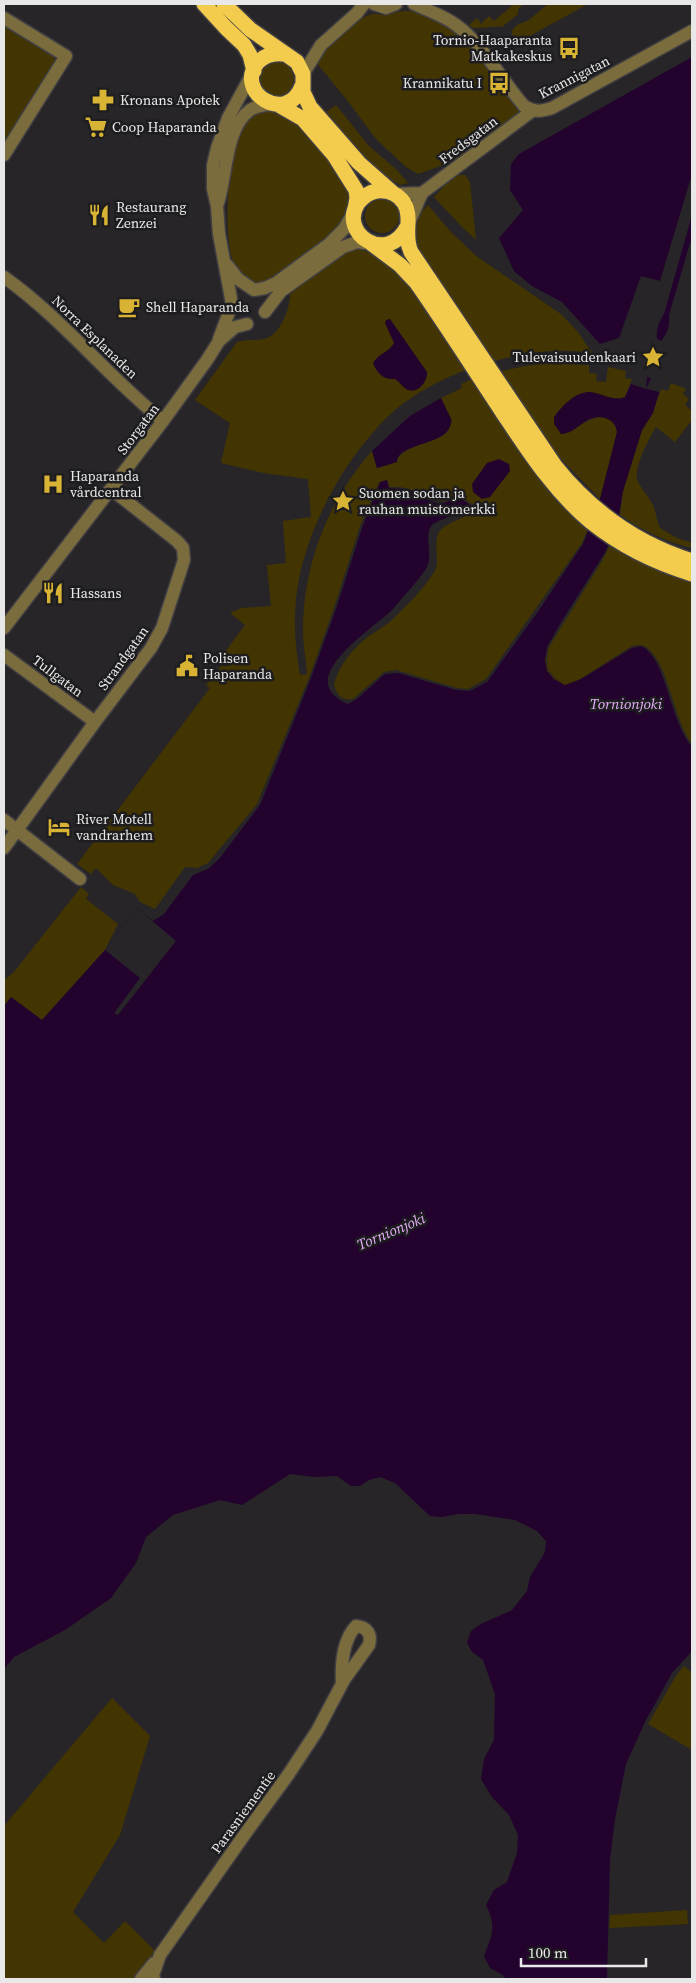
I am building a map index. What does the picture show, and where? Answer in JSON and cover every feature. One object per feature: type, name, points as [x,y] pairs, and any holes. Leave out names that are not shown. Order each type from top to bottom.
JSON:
[{"type":"highway","points":[[204,4],[244,45],[251,57],[254,71]]},
{"type":"highway","points":[[224,4],[251,30],[299,64],[305,100],[315,114],[364,168],[406,206],[408,216],[407,240],[414,257],[581,504]]},
{"type":"highway","points":[[287,56],[276,54],[266,56],[258,63],[252,82],[256,92],[264,100],[303,120],[334,155],[349,176],[356,190],[354,222],[357,231],[363,238],[400,265],[416,282],[539,466],[558,490],[581,504],[653,560],[692,574]]},
{"type":"highway","points":[[274,104],[292,99],[302,80]]},
{"type":"highway","points":[[355,210],[361,200],[371,193],[384,191],[394,194]]},
{"type":"highway","points":[[372,244],[383,246],[394,243],[401,237],[407,227]]},
{"type":"highway","points":[[632,542],[692,561]]},
{"type":"street","name":"Krannigatan","points":[[376,5],[386,8],[395,4],[415,4],[440,14],[466,33],[514,96],[524,106],[532,111],[540,112],[552,108],[692,31]]},
{"type":"street","points":[[302,80],[321,45],[361,8],[376,5]]},
{"type":"street","points":[[4,18],[66,56],[4,155]]},
{"type":"street","points":[[287,56],[321,45]]},
{"type":"street","name":"Storgatan","points":[[247,324],[240,322],[236,317],[232,304],[226,263],[219,234],[218,206],[212,181],[217,148],[228,118],[254,71]]},
{"type":"street","name":"Storgatan","points":[[218,206],[223,191],[229,150],[238,126],[250,110],[257,106],[274,104]]},
{"type":"street","name":"Fredsgatan","points":[[422,193],[532,111]]},
{"type":"street","points":[[394,194],[422,193],[407,227]]},
{"type":"street","points":[[232,304],[234,298],[241,291],[254,290],[276,284],[330,244],[344,229],[355,210]]},
{"type":"street","points":[[266,312],[281,291],[342,247],[357,242],[372,244]]},
{"type":"street","name":"Storgatan","points":[[218,341],[235,327],[260,320],[266,312],[264,299],[238,279],[226,263]]},
{"type":"street","name":"Norra Esplanaden","points":[[4,277],[47,311],[143,405],[163,421]]},
{"type":"street","name":"Storgatan","points":[[4,628],[111,490],[207,360],[218,341],[232,304]]},
{"type":"street","name":"Strandgatan","points":[[4,848],[94,722],[150,648],[162,628],[185,556],[183,548],[177,542],[111,490]]},
{"type":"street","name":"Tullgatan","points":[[4,655],[94,722]]},
{"type":"street","points":[[4,820],[80,879]]},
{"type":"street","name":"Parasniementie","points":[[141,1979],[288,1775],[317,1731],[342,1683]]},
{"type":"street","name":"Parasniementie","points":[[154,1979],[153,1975],[160,1954]]},
{"type":"shaded area","points":[[514,4],[524,4],[518,9],[518,14],[502,27],[473,28],[469,25],[477,18],[481,24],[489,16],[494,21]]},
{"type":"shaded area","points":[[548,4],[588,4],[526,38],[512,35],[512,30],[517,25],[529,20]]},
{"type":"shaded area","points":[[403,11],[422,13],[439,20],[455,31],[484,61],[519,109],[519,113],[457,160],[418,174],[406,167],[376,139],[316,62],[333,41],[364,17],[372,14],[383,15]]},
{"type":"shaded area","points":[[4,26],[53,56],[56,64],[6,140],[4,138]]},
{"type":"shaded area","points":[[277,62],[284,63],[289,67],[293,72],[293,86],[289,91],[284,95],[277,96],[270,95],[265,91],[261,86],[260,79],[261,72],[265,67],[270,63]]},
{"type":"shaded area","points":[[336,105],[369,146],[396,169],[408,183],[400,185],[389,178],[360,152],[326,112]]},
{"type":"shaded area","points":[[264,110],[282,115],[301,128],[342,173],[350,195],[348,207],[343,218],[326,239],[280,277],[266,284],[261,284],[253,282],[246,277],[234,264],[230,251],[228,212],[231,168],[235,147],[248,119]]},
{"type":"shaded area","points":[[465,175],[470,182],[476,240],[434,197],[453,176]]},
{"type":"shaded area","points":[[382,199],[389,200],[394,204],[398,209],[398,223],[394,228],[389,232],[382,233],[375,232],[370,228],[366,223],[365,216],[366,209],[370,204],[375,200]]},
{"type":"shaded area","points":[[428,205],[450,231],[476,256],[561,314],[578,332],[592,353],[543,352],[494,361],[435,275],[416,241],[413,231],[414,224]]},
{"type":"shaded area","points":[[359,249],[383,260],[404,277],[468,369],[430,386],[395,410],[377,427],[361,447],[331,493],[309,542],[297,591],[295,633],[300,675],[307,674],[303,642],[304,606],[313,558],[321,535],[343,491],[356,470],[372,451],[377,468],[397,462],[399,457],[409,449],[444,435],[452,421],[441,398],[462,388],[461,384],[474,378],[589,526],[582,543],[486,679],[468,689],[457,688],[396,670],[384,672],[353,699],[346,699],[338,694],[334,685],[343,664],[363,640],[399,614],[429,580],[436,568],[436,544],[440,531],[475,508],[457,495],[444,501],[439,501],[407,488],[389,487],[387,480],[379,483],[360,526],[309,678],[257,804],[208,863],[197,868],[185,867],[155,909],[140,902],[135,894],[113,885],[96,868],[91,874],[77,864],[210,688],[206,685],[222,665],[226,667],[232,659],[224,653],[245,625],[230,613],[241,608],[271,606],[267,565],[286,563],[283,521],[311,517],[308,479],[263,473],[221,463],[230,423],[195,400],[237,342],[261,340],[270,337],[283,321],[290,300],[290,294],[331,261]]},
{"type":"shaded area","points":[[552,363],[589,365],[589,373],[597,374],[596,381],[606,382],[608,367],[626,371],[625,378],[632,379],[625,397],[620,399],[612,398],[567,434],[595,418],[609,418],[614,423],[617,432],[600,499],[559,457],[501,371]]},
{"type":"shaded area","points":[[671,383],[686,389],[683,394],[689,399],[685,405],[692,411],[692,420],[675,442],[656,427],[642,454],[637,476],[638,482],[653,505],[660,528],[677,538],[692,543],[692,548],[654,535],[620,515],[623,491],[642,430],[653,413],[661,389],[668,391]]},
{"type":"shaded area","points":[[611,543],[692,581],[692,744],[680,721],[660,665],[654,654],[641,645],[632,646],[580,679],[564,684],[581,679],[632,648],[642,647],[650,652],[660,668],[676,717],[455,713],[547,647],[547,668],[552,676],[561,682],[552,675],[548,668],[549,647]]},
{"type":"shaded area","points":[[81,887],[89,894],[86,899],[118,924],[105,950],[42,1020],[11,997],[4,1006],[4,980],[14,972]]},
{"type":"shaded area","points":[[684,1666],[692,1673],[692,1750],[648,1724],[676,1676]]},
{"type":"shaded area","points":[[112,1698],[150,1736],[120,1835],[73,1912],[104,1943],[125,1921],[157,1953],[136,1979],[4,1979],[4,1826]]},
{"type":"shaded area","points":[[687,1910],[688,1924],[609,1928],[610,1915]]},
{"type":"water","points":[[692,57],[692,174],[660,281],[641,276],[619,338],[600,344],[562,302],[532,286],[514,271],[499,238],[523,210],[510,190],[511,164],[519,154]]},
{"type":"water","points":[[692,215],[692,236],[669,315],[668,329],[661,341],[657,339],[657,329],[664,314]]},
{"type":"water","points":[[390,319],[427,372],[422,386],[412,391],[405,388],[395,379],[384,377],[376,370],[373,363],[394,343],[385,323],[386,320]]},
{"type":"water","points":[[647,377],[651,378],[646,389]]},
{"type":"water","name":"Tornionjoki","points":[[631,384],[659,392],[653,413],[642,430],[623,491],[619,515],[606,551],[547,647],[545,660],[547,671],[554,679],[565,685],[581,679],[632,648],[643,647],[653,657],[659,668],[679,723],[692,747],[692,1651],[672,1673],[645,1722],[626,1764],[615,1819],[610,1859],[607,1979],[506,1979],[503,1975],[490,1968],[484,1956],[492,1930],[491,1919],[486,1905],[494,1890],[507,1882],[517,1853],[518,1835],[509,1815],[492,1797],[481,1779],[484,1759],[494,1740],[495,1694],[483,1660],[472,1652],[467,1643],[471,1631],[481,1624],[512,1610],[527,1591],[530,1577],[545,1552],[546,1541],[537,1531],[515,1520],[475,1514],[458,1514],[442,1517],[430,1516],[395,1483],[380,1477],[369,1480],[360,1486],[351,1486],[337,1476],[314,1477],[290,1474],[242,1505],[220,1500],[173,1515],[146,1537],[136,1563],[111,1598],[65,1630],[14,1657],[4,1669],[4,1006],[11,997],[42,1020],[105,950],[137,908],[153,921],[164,914],[193,875],[208,869],[219,859],[260,805],[311,678],[362,528],[380,482],[387,480],[389,488],[409,490],[438,503],[449,501],[457,496],[473,507],[432,525],[428,534],[429,558],[426,569],[392,610],[355,641],[332,668],[328,682],[332,694],[348,704],[357,699],[385,674],[398,673],[456,690],[470,691],[487,682],[537,613],[583,544],[600,499],[617,432],[615,425],[605,418],[592,418],[573,430],[561,434],[554,424],[554,417],[569,400],[585,392],[621,398],[625,397]]},
{"type":"water","points":[[441,398],[451,419],[449,428],[443,435],[406,450],[399,455],[397,462],[377,468],[372,451],[410,416]]},
{"type":"water","points":[[499,459],[509,464],[510,471],[490,497],[482,499],[473,492],[472,484],[487,463]]},
{"type":"pier","points":[[137,908],[176,941],[118,1015],[115,1012],[140,978],[105,950]]},
{"type":"place","name":"Tornio-Haaparanta Matkakeskus","points":[[569,48]]},
{"type":"place","name":"Krannikatu I","points":[[499,83]]},
{"type":"place","name":"Kronans Apotek","points":[[103,100]]},
{"type":"place","name":"Coop Haparanda","points":[[96,127]]},
{"type":"place","name":"Restaurang Zenzei","points":[[99,215]]},
{"type":"place","name":"Shell Haparanda","points":[[129,307]]},
{"type":"place","name":"Tulevaisuudenkaari","points":[[653,357]]},
{"type":"place","name":"Haparanda vårdcentral","points":[[53,484]]},
{"type":"place","name":"Suomen sodan ja rauhan muistomerkki","points":[[343,501]]},
{"type":"place","name":"Hassans","points":[[53,593]]},
{"type":"place","name":"Polisen Haparanda","points":[[187,666]]},
{"type":"place","name":"River Motell vandrarhem","points":[[59,827]]}]
